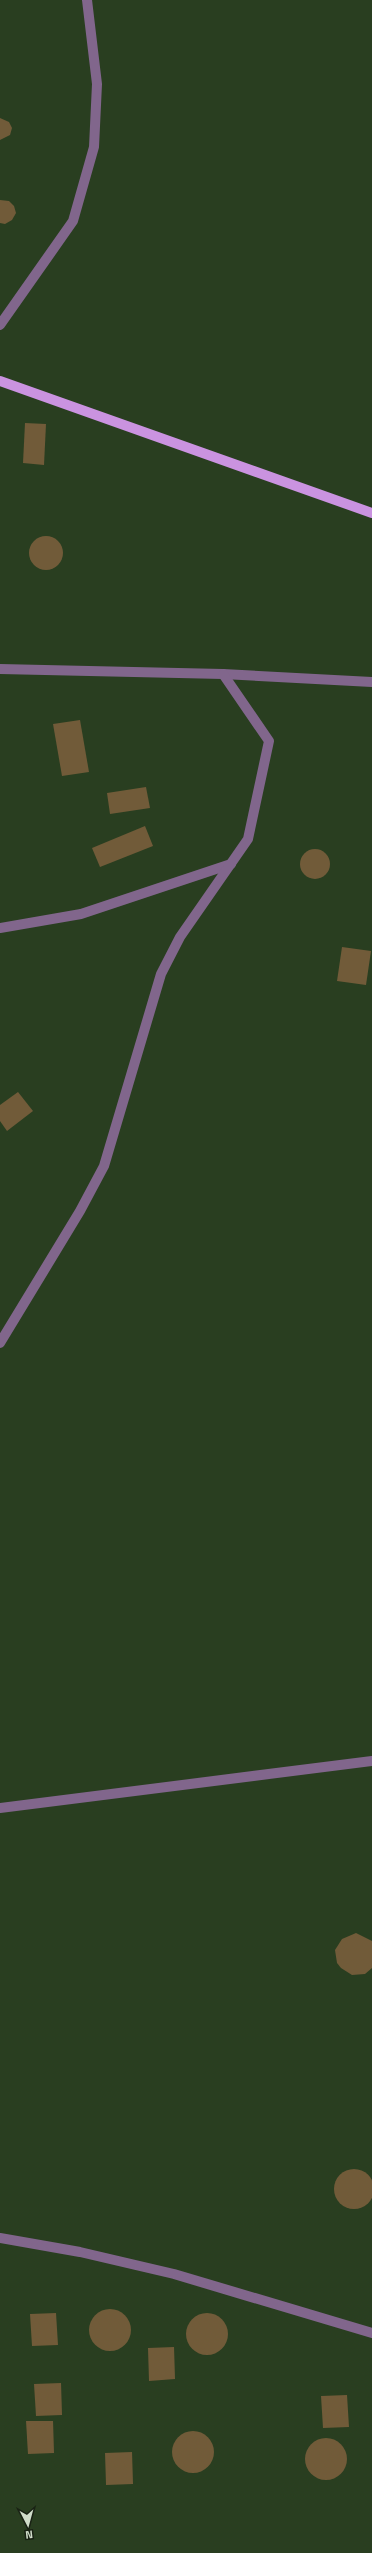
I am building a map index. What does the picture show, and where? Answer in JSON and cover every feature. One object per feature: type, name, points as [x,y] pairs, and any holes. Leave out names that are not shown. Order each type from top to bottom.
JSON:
[{"type":"main road","points":[[0,382],[372,514]]},
{"type":"street","points":[[0,325],[73,221],[94,147],[98,84],[87,0]]},
{"type":"street","points":[[0,669],[223,674],[372,682]]},
{"type":"street","points":[[0,1343],[80,1211],[104,1166],[161,974],[180,937],[248,839],[269,741],[223,674]]},
{"type":"street","points":[[0,928],[81,914],[231,864]]},
{"type":"street","points":[[0,1808],[372,1761]]},
{"type":"street","points":[[0,2238],[80,2252],[174,2274],[372,2333]]},
{"type":"building","points":[[0,118],[9,122],[12,128],[10,135],[0,140]]},
{"type":"building","points":[[0,200],[9,201],[14,206],[16,213],[12,220],[5,224],[0,223]]},
{"type":"building","points":[[25,423],[46,424],[44,465],[23,463]]},
{"type":"building","points":[[43,536],[49,536],[53,537],[60,543],[63,553],[62,560],[56,567],[49,570],[43,570],[39,569],[32,563],[29,556],[29,550],[30,546],[36,539]]},
{"type":"building","points":[[80,720],[89,772],[62,776],[53,724]]},
{"type":"building","points":[[146,787],[150,808],[110,814],[107,793]]},
{"type":"building","points":[[145,826],[153,846],[100,867],[92,848]]},
{"type":"building","points":[[315,849],[326,853],[330,864],[326,875],[315,879],[304,875],[300,864],[304,853]]},
{"type":"building","points":[[342,947],[371,951],[366,985],[337,981]]},
{"type":"building","points":[[18,1092],[33,1111],[7,1131],[0,1121],[0,1105]]},
{"type":"building","points":[[356,1933],[372,1941],[372,1968],[365,1974],[352,1975],[341,1968],[337,1963],[335,1950],[342,1939]]},
{"type":"building","points":[[358,2169],[365,2172],[371,2178],[374,2189],[373,2197],[365,2206],[358,2209],[350,2209],[343,2206],[335,2197],[334,2185],[337,2178],[346,2170]]},
{"type":"building","points":[[110,2309],[125,2315],[131,2330],[125,2345],[110,2351],[95,2345],[89,2330],[95,2315]]},
{"type":"building","points":[[56,2313],[58,2345],[32,2346],[30,2314]]},
{"type":"building","points":[[207,2313],[222,2319],[228,2334],[222,2349],[207,2355],[192,2349],[186,2334],[192,2319]]},
{"type":"building","points":[[174,2347],[175,2379],[149,2381],[148,2348]]},
{"type":"building","points":[[61,2383],[62,2415],[36,2416],[34,2384]]},
{"type":"building","points":[[347,2395],[349,2427],[323,2428],[321,2396]]},
{"type":"building","points":[[26,2421],[53,2421],[54,2453],[28,2454]]},
{"type":"building","points":[[193,2431],[208,2437],[214,2452],[208,2467],[193,2473],[178,2467],[172,2452],[178,2437]]},
{"type":"building","points":[[326,2438],[341,2444],[347,2459],[341,2474],[326,2480],[311,2474],[305,2459],[311,2444]]},
{"type":"building","points":[[132,2452],[133,2484],[106,2485],[105,2453]]}]
